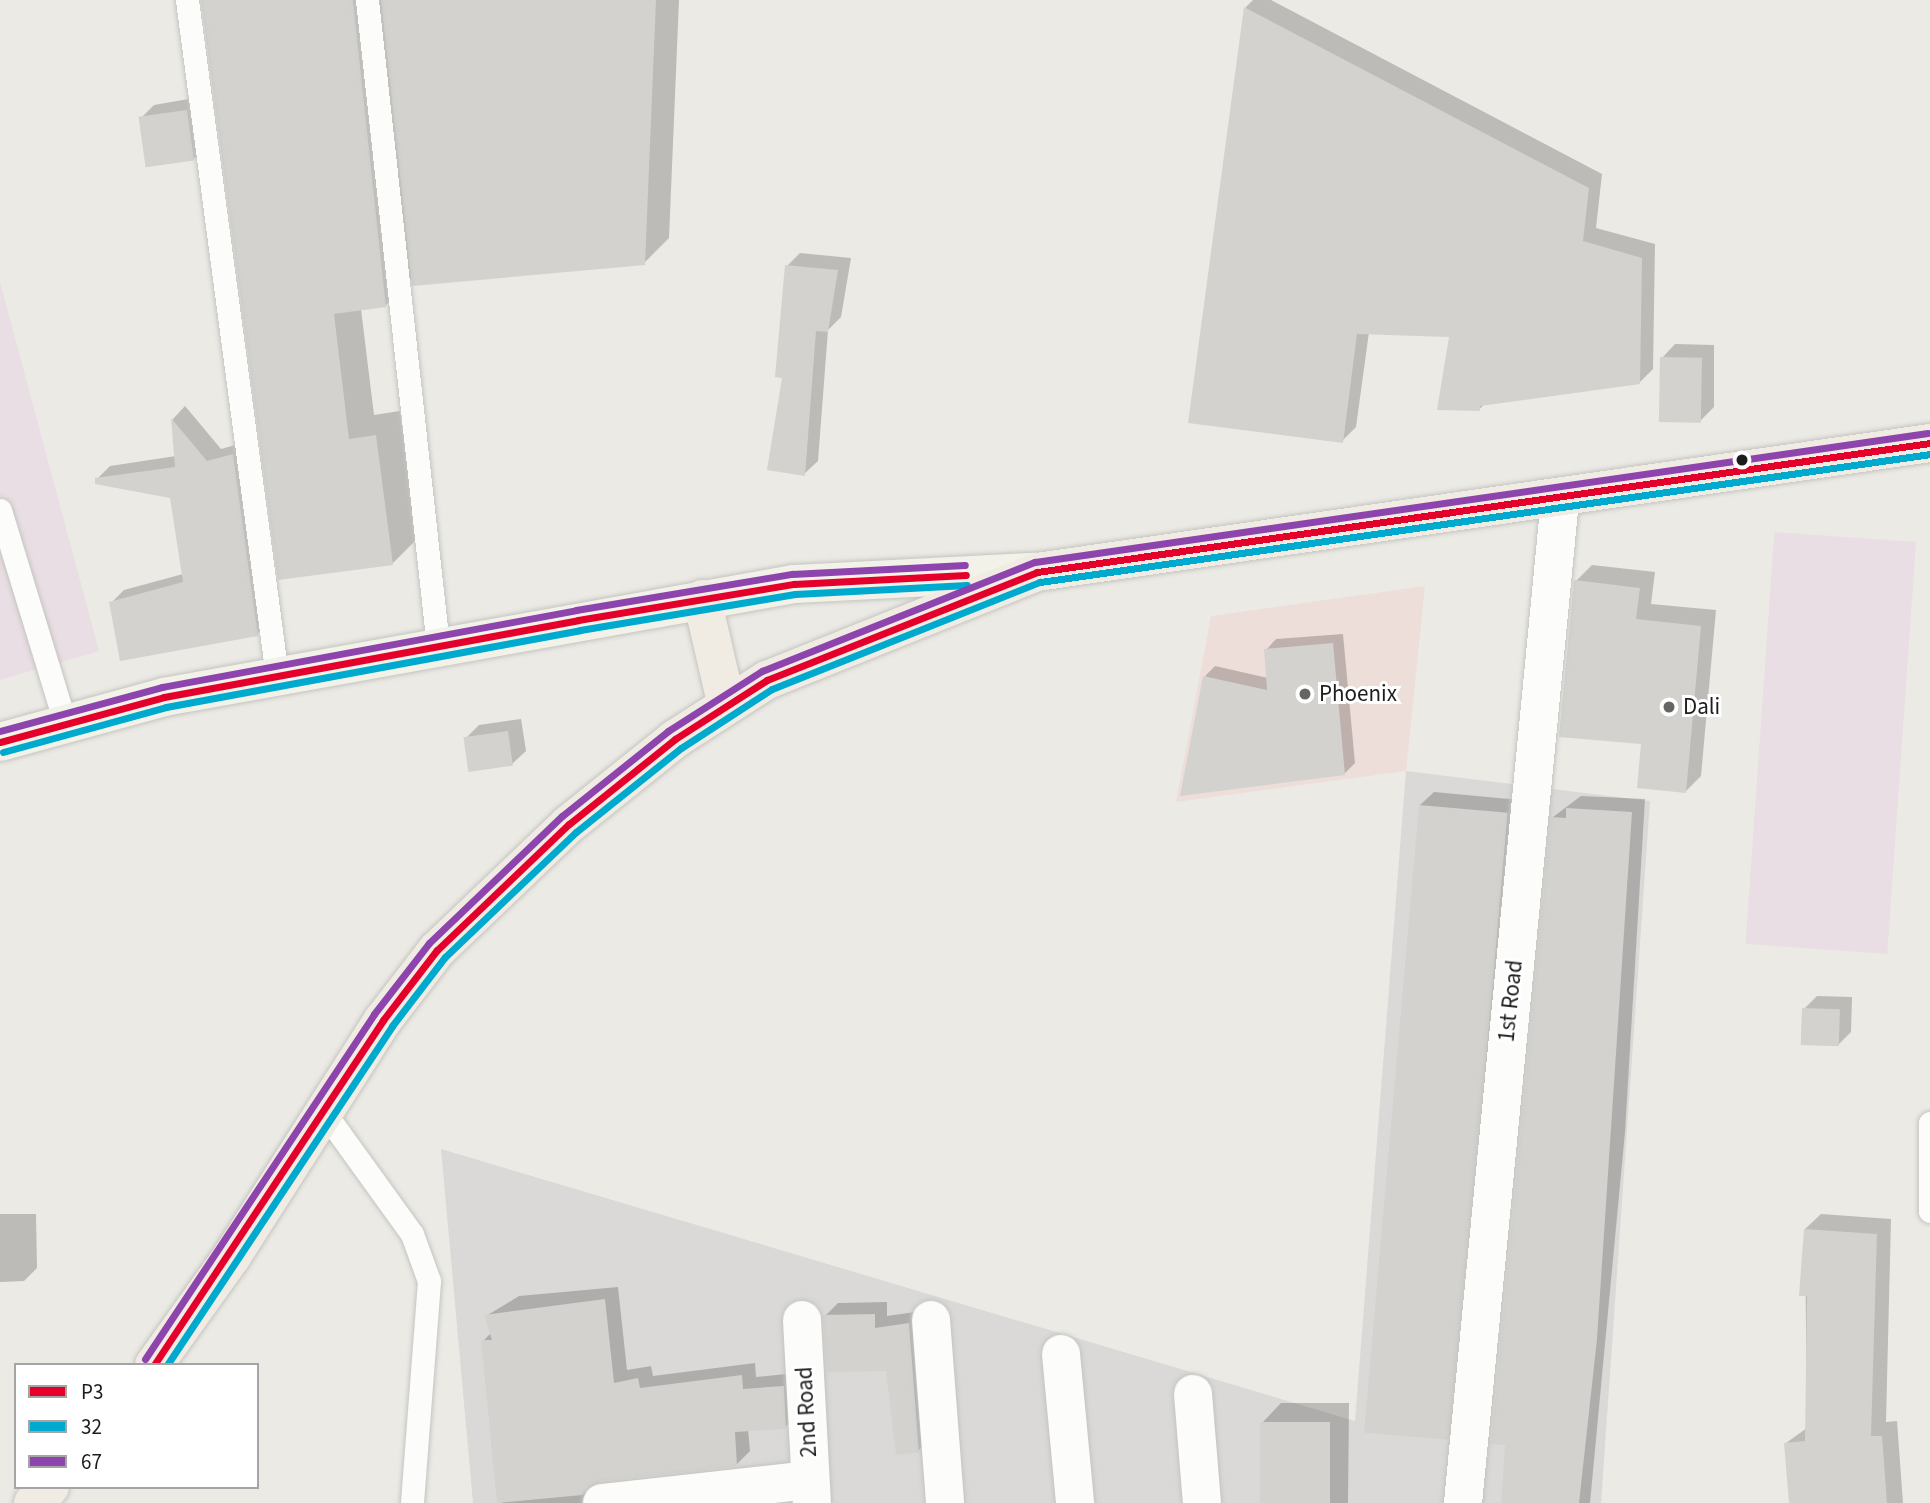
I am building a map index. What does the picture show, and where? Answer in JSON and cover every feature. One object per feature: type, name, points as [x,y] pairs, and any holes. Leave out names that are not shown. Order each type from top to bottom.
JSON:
[{"type":"main road","points":[[154,1363],[437,950],[569,824],[726,702],[1037,572],[1560,500],[1930,443]]},
{"type":"main road","points":[[702,599],[726,702]]},
{"type":"main road","points":[[33,1503],[48,1489]]},
{"type":"street","name":"1st Road","points":[[1463,1503],[1560,500]]},
{"type":"street","points":[[0,742],[65,723],[276,676],[702,599],[794,584],[1037,572]]},
{"type":"street","name":"2nd Road","points":[[802,1320],[811,1491]]},
{"type":"street","points":[[931,1321],[946,1503]]},
{"type":"street","points":[[1061,1354],[1075,1503]]},
{"type":"street","points":[[1193,1394],[1202,1503]]},
{"type":"street","points":[[602,1503],[811,1491]]},
{"type":"lane","points":[[187,0],[276,676]]},
{"type":"lane","points":[[367,0],[438,646]]},
{"type":"lane","points":[[0,510],[65,723]]},
{"type":"lane","points":[[324,1112],[412,1234],[429,1281],[412,1503]]},
{"type":"lane","points":[[1930,1123],[1930,1211]]},
{"type":"shaded area","points":[[0,282],[99,651],[0,680]]},
{"type":"shaded area","points":[[1774,532],[1916,542],[1887,954],[1746,944]]},
{"type":"shaded area","name":"Phoenix","points":[[1425,586],[1406,771],[1176,802],[1211,616]]},
{"type":"shaded area","points":[[1406,771],[1650,801],[1601,1503],[473,1503],[441,1149],[1355,1421]]},
{"type":"building","points":[[201,0],[353,0],[386,307],[334,314],[349,439],[376,435],[393,565],[278,580]]},
{"type":"building","points":[[381,0],[656,0],[645,265],[412,286]]},
{"type":"building","points":[[1244,7],[1589,188],[1583,241],[1642,258],[1640,384],[1480,406],[1480,411],[1437,410],[1449,337],[1357,334],[1343,443],[1188,423]]},
{"type":"building","points":[[187,110],[194,161],[146,167],[138,117]]},
{"type":"building","points":[[785,265],[838,270],[828,332],[816,331],[805,476],[767,470],[782,378],[775,377]]},
{"type":"building","points":[[1660,357],[1702,358],[1701,423],[1659,422]]},
{"type":"building","points":[[171,418],[207,461],[233,454],[258,636],[120,661],[109,602],[183,582],[170,498],[95,484],[95,478],[175,467]]},
{"type":"building","points":[[1574,580],[1640,588],[1636,619],[1701,626],[1686,793],[1637,788],[1641,744],[1559,737]]},
{"type":"building","points":[[1333,643],[1345,775],[1180,796],[1203,676],[1267,690],[1264,649]]},
{"type":"building","points":[[508,731],[513,766],[468,772],[463,737]]},
{"type":"building","points":[[1419,805],[1508,813],[1453,1440],[1364,1433]]},
{"type":"building","points":[[1566,808],[1632,812],[1597,1339],[1579,1503],[1501,1503],[1505,1445],[1491,1444],[1551,817],[1566,818]]},
{"type":"building","points":[[1802,1008],[1840,1009],[1839,1046],[1801,1045]]},
{"type":"building","points":[[1804,1229],[1877,1234],[1871,1436],[1882,1436],[1887,1503],[1789,1503],[1784,1443],[1805,1441],[1807,1296],[1799,1296]]},
{"type":"building","points":[[605,1299],[614,1383],[638,1378],[640,1388],[742,1375],[743,1389],[784,1386],[786,1429],[735,1432],[737,1466],[600,1481],[582,1495],[497,1503],[481,1340],[492,1340],[484,1315]]},
{"type":"building","points":[[875,1314],[875,1328],[909,1323],[919,1452],[896,1455],[886,1371],[827,1372],[823,1315]]},
{"type":"building","points":[[1260,1422],[1330,1422],[1330,1503],[1260,1503]]},
{"type":"transit line","name":"67","points":[[145,1359],[374,1014],[429,943],[562,816],[668,731],[762,671],[1035,562],[1928,433]]},
{"type":"transit line","name":"P3","points":[[155,1363],[383,1020],[437,950],[569,824],[675,739],[767,680],[1037,572],[1930,443]]},
{"type":"transit line","name":"32","points":[[168,1363],[392,1026],[445,957],[576,832],[681,748],[772,689],[1040,582],[1930,454]]},
{"type":"transit line","name":"67","points":[[0,731],[162,687],[576,610],[792,574],[965,565]]},
{"type":"transit line","name":"P3","points":[[0,742],[164,697],[578,620],[794,584],[966,575]]},
{"type":"transit line","name":"32","points":[[3,752],[166,707],[580,630],[795,594],[967,585]]},
{"type":"place","name":"Phoenix","points":[[1305,694]]},
{"type":"place","name":"Dali","points":[[1669,707]]}]
